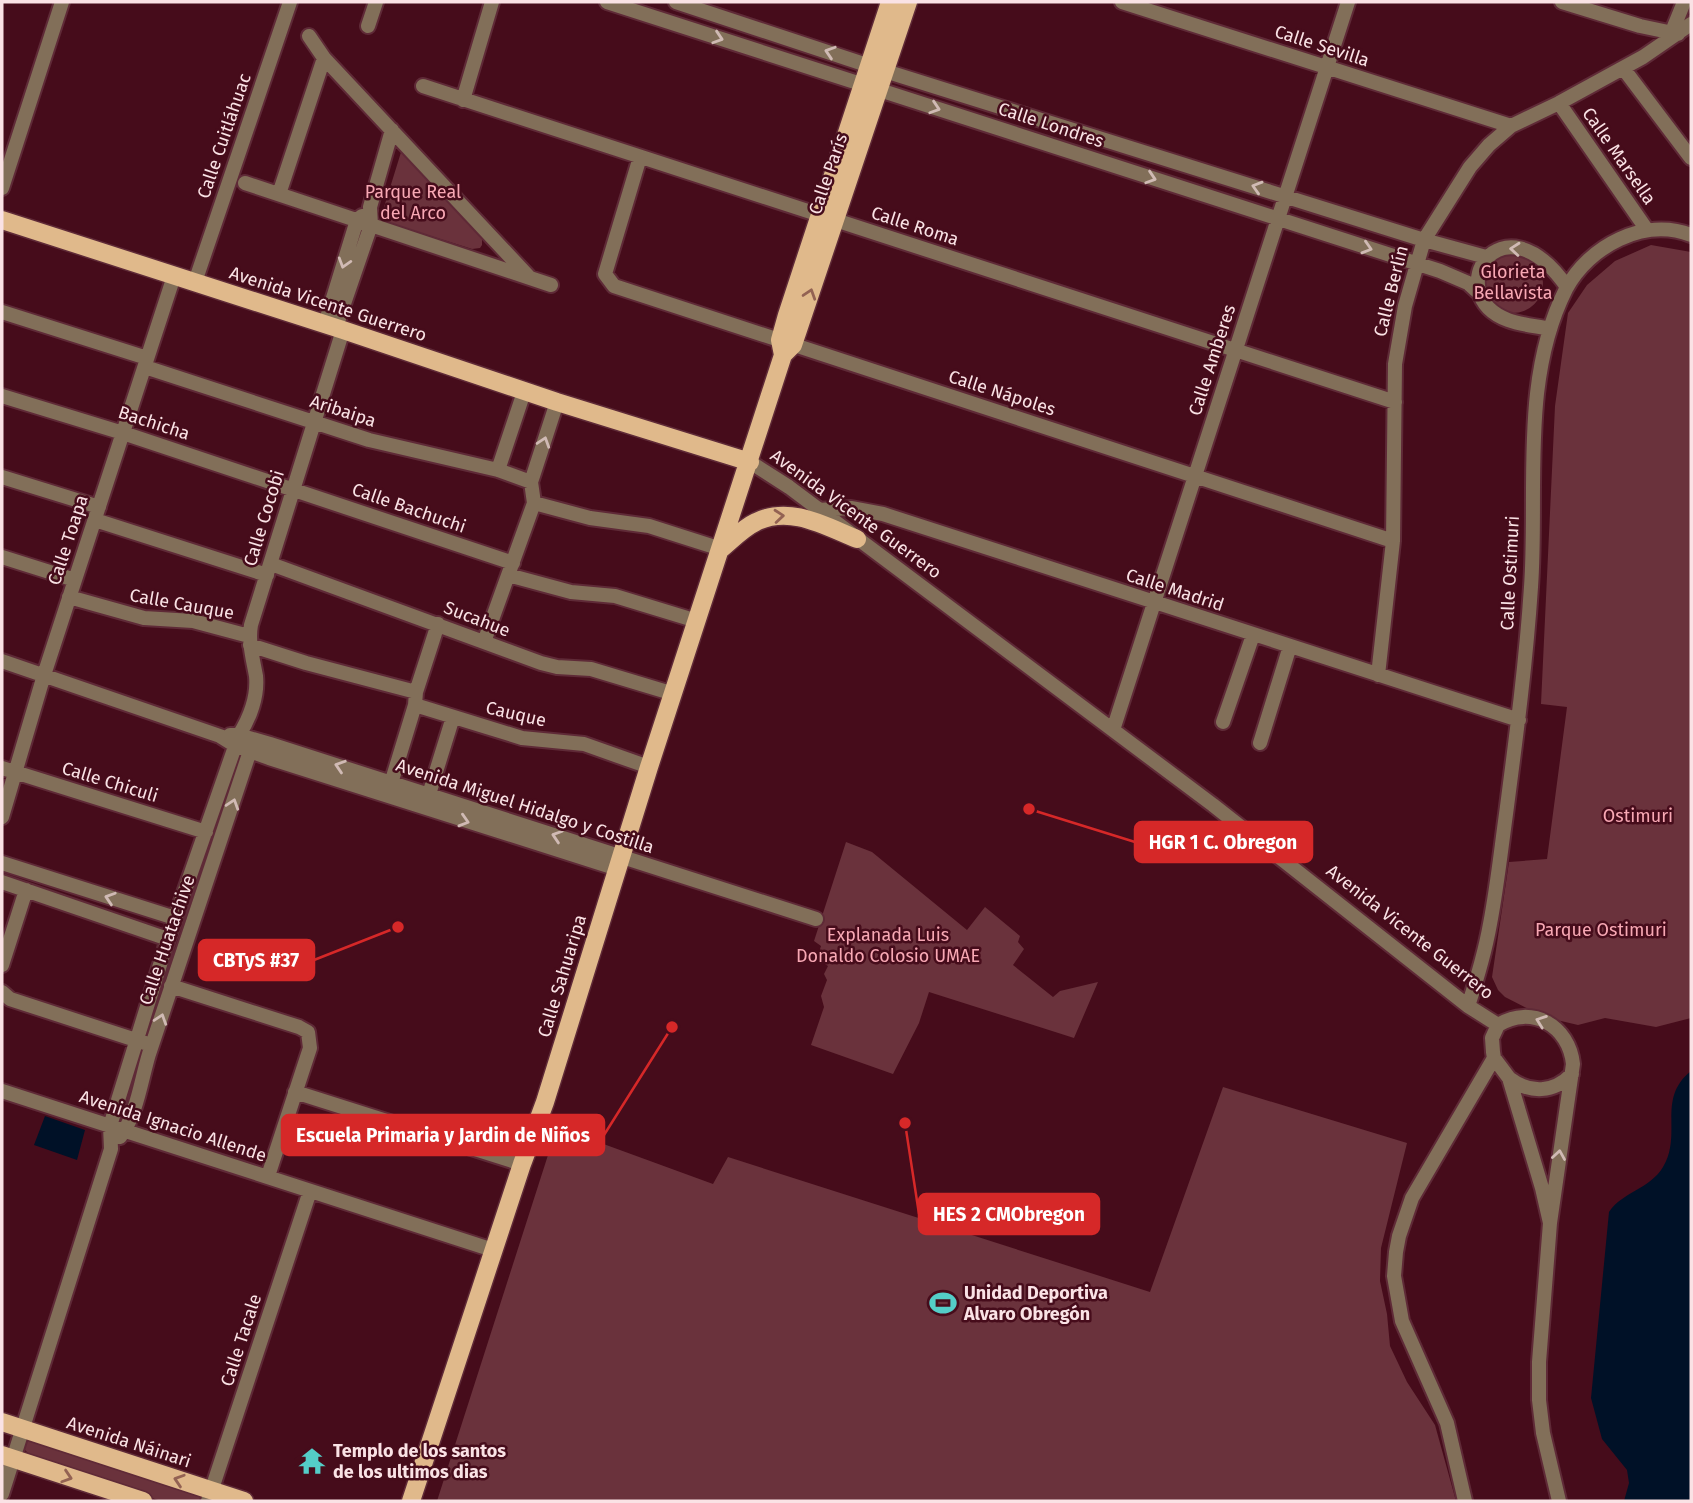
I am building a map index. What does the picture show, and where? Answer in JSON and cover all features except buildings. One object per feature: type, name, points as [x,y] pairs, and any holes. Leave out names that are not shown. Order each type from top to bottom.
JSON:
[{"type":"main road","name":"Calle París","points":[[750,463],[785,347],[877,68],[890,2]]},
{"type":"main road","name":"Calle París","points":[[877,68],[908,2]]},
{"type":"main road","name":"Avenida Vicente Guerrero","points":[[2,220],[750,463]]},
{"type":"main road","name":"Calle Sahuaripa","points":[[411,1501],[493,1250],[545,1102],[649,767],[750,463]]},
{"type":"main road","points":[[721,549],[755,522],[775,516],[801,517],[857,539]]},
{"type":"main road","name":"Avenida Náinari","points":[[2,1422],[210,1496],[244,1501]]},
{"type":"main road","points":[[8,1457],[143,1501]]},
{"type":"street","points":[[2,188],[62,2]]},
{"type":"street","name":"Calle Cuitláhuac","points":[[195,282],[290,2]]},
{"type":"street","points":[[368,26],[376,2]]},
{"type":"street","points":[[463,100],[492,2]]},
{"type":"street","name":"Calle Londres","points":[[607,2],[1455,276],[1479,293],[1483,303],[1507,320],[1550,329]]},
{"type":"street","name":"Calle Sevilla","points":[[1122,2],[1511,126]]},
{"type":"street","name":"Calle Amberes","points":[[1113,730],[1348,2]]},
{"type":"street","points":[[1562,2],[1672,36],[1685,11]]},
{"type":"street","points":[[682,26],[685,3]]},
{"type":"street","name":"Calle Londres","points":[[685,3],[877,68],[1424,240],[1486,257],[1506,247],[1529,250],[1549,264],[1567,287]]},
{"type":"street","name":"Calle Berlín","points":[[1378,675],[1393,541],[1395,364],[1398,339],[1424,240],[1470,167],[1489,145],[1511,126],[1623,68],[1691,24]]},
{"type":"street","points":[[309,36],[324,58],[530,278]]},
{"type":"street","points":[[279,194],[324,58]]},
{"type":"street","points":[[1623,68],[1691,158]]},
{"type":"street","name":"Calle Roma","points":[[423,86],[1395,401]]},
{"type":"street","name":"Calle Marsella","points":[[1559,103],[1647,230]]},
{"type":"street","name":"Calle Cocobi","points":[[245,743],[257,686],[250,640],[315,422],[335,327],[392,130]]},
{"type":"street","name":"Calle Nápoles","points":[[640,157],[605,274],[610,282],[620,288],[785,347],[1393,541]]},
{"type":"street","points":[[246,183],[551,285]]},
{"type":"street","name":"Calle Ostimuri","points":[[1468,1006],[1491,922],[1519,720],[1531,586],[1537,405],[1541,367],[1550,329],[1567,287],[1595,254],[1617,241],[1647,230],[1671,230],[1691,235]]},
{"type":"street","points":[[1479,293],[1480,270],[1486,257]]},
{"type":"street","name":"Calle Toapa","points":[[2,817],[9,770],[44,675],[174,276]]},
{"type":"street","name":"Aribaipa","points":[[2,312],[369,440],[498,470],[531,482]]},
{"type":"street","points":[[498,470],[524,391]]},
{"type":"street","name":"Bachicha","points":[[2,396],[293,489]]},
{"type":"street","points":[[484,642],[534,503],[531,482],[557,402]]},
{"type":"street","name":"Avenida Vicente Guerrero","points":[[750,463],[771,475],[1213,805],[1468,1006],[1497,1025]]},
{"type":"street","name":"Sucahue","points":[[2,477],[97,514],[438,624],[549,666],[591,669],[674,694]]},
{"type":"street","name":"Calle Bachuchi","points":[[293,489],[571,592],[615,596],[697,621]]},
{"type":"street","points":[[534,503],[590,518],[642,524],[721,549]]},
{"type":"street","name":"Calle Madrid","points":[[818,510],[851,508],[883,514],[1519,720]]},
{"type":"street","points":[[2,557],[75,580]]},
{"type":"street","name":"Calle Cauque","points":[[69,597],[144,618],[193,621],[306,663],[415,698]]},
{"type":"street","points":[[389,790],[438,624]]},
{"type":"street","points":[[1223,722],[1253,635]]},
{"type":"street","points":[[1260,743],[1290,646]]},
{"type":"street","name":"Avenida Miguel Hidalgo y Costilla","points":[[2,661],[220,736],[389,790],[620,863],[816,919]]},
{"type":"street","name":"Cauque","points":[[415,698],[453,717],[522,738],[584,744],[649,767]]},
{"type":"street","points":[[427,802],[453,717]]},
{"type":"street","name":"Calle Huatachive","points":[[2,1494],[8,1457],[23,1429],[111,1149],[110,1126],[167,939],[206,832],[245,743]]},
{"type":"street","name":"Calle Huatachive","points":[[111,1149],[125,1131],[245,743]]},
{"type":"street","name":"Calle Chiculi","points":[[9,770],[206,832]]},
{"type":"street","points":[[2,863],[175,918]]},
{"type":"street","points":[[2,882],[167,939]]},
{"type":"street","points":[[2,965],[26,890]]},
{"type":"street","points":[[171,986],[308,1032],[310,1048],[268,1177]]},
{"type":"street","points":[[2,992],[10,999],[152,1045]]},
{"type":"street","name":"Avenida Vicente Guerrero","points":[[1550,1223],[1509,1078],[1494,1058],[1492,1038],[1497,1025],[1514,1017],[1533,1017],[1551,1024],[1565,1037],[1572,1055],[1572,1074],[1550,1223],[1539,1362],[1539,1400],[1549,1464],[1559,1501]]},
{"type":"street","points":[[1465,1501],[1447,1423],[1402,1321],[1394,1276],[1399,1236],[1412,1198],[1494,1058]]},
{"type":"street","points":[[1509,1078],[1524,1087],[1542,1090],[1559,1085],[1572,1074]]},
{"type":"street","name":"Avenida Ignacio Allende","points":[[2,1091],[493,1250]]},
{"type":"street","points":[[295,1092],[522,1164]]},
{"type":"street","name":"Calle Tacale","points":[[210,1496],[310,1191]]},
{"type":"green space","name":"Parque Real del Arco","points":[[402,149],[482,239],[480,248],[472,249],[380,220]]},
{"type":"green space","name":"Parque Ostimuri","points":[[1651,245],[1691,252],[1691,1018],[1656,1027],[1605,1018],[1578,1025],[1544,1017],[1505,997],[1492,977],[1509,862],[1547,859],[1567,707],[1541,704],[1555,406],[1568,313],[1587,285],[1615,261]]},
{"type":"green space","name":"Glorieta Bellavista","points":[[1507,253],[1519,253],[1538,266],[1543,283],[1541,295],[1530,308],[1519,313],[1507,313],[1488,300],[1483,289],[1483,277],[1496,258]]},
{"type":"green space","name":"Explanada Luis Donaldo Colosio UMAE","points":[[846,842],[872,852],[967,930],[985,907],[1020,936],[1018,942],[1024,949],[1013,965],[1053,997],[1060,991],[1098,982],[1074,1038],[929,992],[919,1023],[893,1074],[811,1045],[824,1007],[821,996],[827,980],[824,974],[828,966],[817,959],[821,946],[814,941]]},
{"type":"green space","name":"Unidad Deportiva Alvaro Obregón","points":[[1223,1087],[1407,1143],[1381,1248],[1380,1281],[1390,1346],[1407,1382],[1435,1425],[1456,1501],[437,1501],[557,1127],[713,1184],[728,1157],[1150,1292]]},
{"type":"green space","points":[[28,1440],[200,1494],[203,1498],[201,1501],[161,1501],[36,1461],[24,1449]]},
{"type":"water","points":[[1691,1071],[1691,1501],[1624,1501],[1629,1483],[1627,1470],[1602,1439],[1591,1398],[1609,1212],[1621,1200],[1651,1180],[1663,1167],[1669,1155],[1675,1093]]},
{"type":"water","points":[[45,1116],[85,1130],[77,1160],[34,1145]]},
{"type":"place","name":"HGR 1 C. Obregon","points":[[1029,809]]},
{"type":"place","name":"CBTyS #37","points":[[398,927]]},
{"type":"place","name":"Escuela Primaria y Jardin de Niños","points":[[672,1027]]},
{"type":"place","name":"HES 2 CMObregon","points":[[905,1123]]},
{"type":"place","name":"Unidad Deportiva Alvaro Obregón","points":[[943,1303]]},
{"type":"place","name":"Templo de los santos de los ultimos dias","points":[[312,1461]]},
{"type":"park label","name":"Ostimuri","points":[[1638,816]]}]
